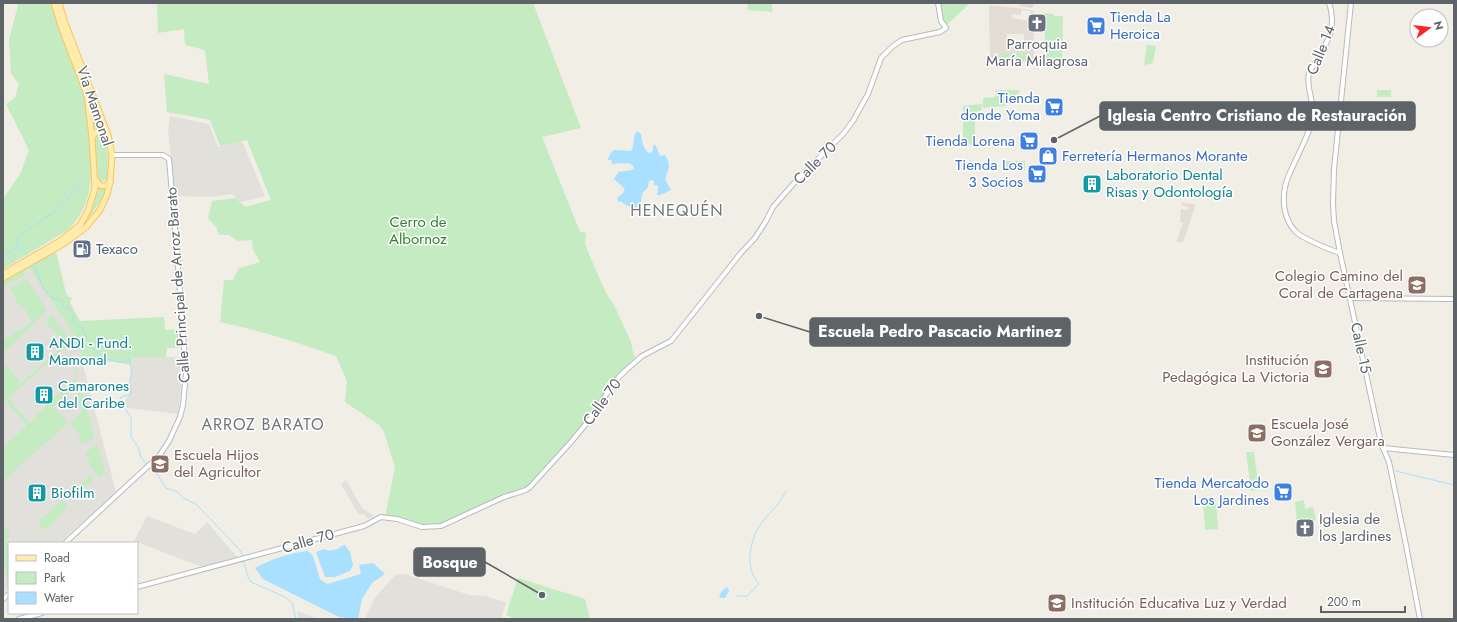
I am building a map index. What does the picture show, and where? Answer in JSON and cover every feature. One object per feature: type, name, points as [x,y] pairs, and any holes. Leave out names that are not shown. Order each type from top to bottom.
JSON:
[{"type":"main road","name":"Vía Mamonal","points":[[3,274],[60,241],[80,225],[90,207],[95,188],[92,138],[87,94],[61,26],[54,3]]},
{"type":"main road","name":"Vía Mamonal","points":[[3,278],[63,244],[86,227],[100,210],[107,195],[110,182],[112,155],[108,135],[65,23],[59,3]]},
{"type":"main road","points":[[92,138],[98,131],[102,131],[108,135]]},
{"type":"main road","points":[[95,179],[97,183],[102,186],[107,185],[110,182]]},
{"type":"street","name":"Calle 70","points":[[138,587],[364,526],[381,517],[397,519],[422,527],[430,528],[441,526],[504,497],[526,490],[572,442],[590,419],[615,381],[642,356],[653,349],[666,344],[675,337],[740,254],[755,238],[773,207],[847,130],[854,121],[868,94],[881,58],[893,46],[902,40],[940,32],[946,28],[941,21],[938,3]]},
{"type":"street","name":"Calle 14","points":[[1330,3],[1333,14],[1333,26],[1329,38],[1309,75],[1313,103],[1312,120],[1287,179],[1284,201],[1286,214],[1297,233],[1340,253]]},
{"type":"street","name":"Calle 15","points":[[1351,3],[1334,169],[1334,221],[1381,443],[1388,462],[1420,619]]},
{"type":"street","name":"Calle Principal de Arroz Barato","points":[[66,542],[150,465],[162,451],[176,428],[183,405],[185,392],[185,360],[169,159],[159,155],[112,155]]},
{"type":"street","points":[[1350,298],[1454,299]]},
{"type":"street","points":[[1384,448],[1454,455]]},
{"type":"street","points":[[19,619],[38,614]]},
{"type":"shaded area","points":[[1021,3],[1035,3],[1032,8],[1019,6]]},
{"type":"shaded area","points":[[989,5],[1032,10],[1034,12],[1034,62],[990,62]],"holes":[[[1021,10],[1031,11],[1030,21],[1012,18],[1013,14],[1021,15]],[[1007,34],[1024,34],[1024,47],[1013,47],[1013,39],[1007,38]]]},
{"type":"shaded area","points":[[170,116],[209,124],[218,147],[242,141],[265,196],[241,202],[232,194],[211,197],[175,196],[168,131]]},
{"type":"shaded area","points":[[1182,203],[1196,204],[1183,242],[1176,242],[1183,223],[1180,222],[1181,209],[1187,210],[1188,207],[1181,205]]},
{"type":"shaded area","points":[[28,266],[76,338],[116,492],[60,542],[8,542],[8,589],[3,593],[3,281]]},
{"type":"shaded area","points":[[132,357],[181,357],[182,378],[178,414],[120,407],[129,394]]},
{"type":"shaded area","points":[[346,480],[362,508],[374,516],[369,519],[363,514],[359,515],[341,484]]},
{"type":"shaded area","points":[[147,516],[195,534],[207,522],[237,557],[202,567],[134,541]]},
{"type":"shaded area","points":[[405,574],[469,595],[485,596],[506,602],[501,619],[365,619],[374,599],[395,575]]},
{"type":"shaded area","points":[[297,611],[318,619],[299,619]]},
{"type":"green space","points":[[17,3],[52,3],[84,93],[88,119],[91,175],[90,187],[83,209],[77,220],[68,230],[3,269],[3,199],[20,174],[29,150],[6,104],[15,98],[19,84],[11,74],[9,40],[18,5]]},
{"type":"green space","name":"Cerro de Albornoz","points":[[157,3],[533,3],[581,128],[542,137],[580,232],[586,233],[585,244],[606,293],[614,305],[631,342],[635,357],[615,379],[574,437],[526,490],[449,523],[430,527],[385,517],[395,467],[384,432],[379,425],[345,402],[347,381],[336,356],[264,333],[220,322],[224,280],[233,280],[239,268],[260,262],[253,250],[252,240],[238,241],[229,235],[219,235],[216,227],[208,218],[212,201],[236,198],[245,207],[271,200],[247,140],[220,146],[210,120],[167,112],[164,74],[209,84],[205,50],[185,45],[184,29],[158,33]]},
{"type":"green space","points":[[747,3],[771,3],[773,12],[748,10]]},
{"type":"green space","points":[[940,3],[970,3],[948,24],[945,24],[942,20]]},
{"type":"green space","points":[[1044,13],[1055,16],[1063,16],[1062,62],[1046,62]]},
{"type":"green space","points":[[1147,45],[1156,46],[1153,63],[1144,65]]},
{"type":"green space","points":[[1001,53],[1014,53],[1014,60],[1001,60]]},
{"type":"green space","points":[[1015,53],[1027,53],[1027,60],[1015,60]]},
{"type":"green space","points":[[996,90],[1019,90],[1019,101],[1004,106],[983,108],[983,98],[995,97]]},
{"type":"green space","points":[[1377,90],[1391,90],[1391,97],[1377,97]]},
{"type":"green space","points":[[89,91],[103,127],[97,127],[93,130]]},
{"type":"green space","points":[[982,104],[981,111],[975,112],[975,144],[963,144],[963,106]]},
{"type":"green space","points":[[100,132],[104,135],[108,157],[107,180],[100,181],[98,178],[95,139]]},
{"type":"green space","points":[[1005,161],[1025,161],[1025,170],[1005,170]]},
{"type":"green space","points":[[96,186],[102,189],[107,187],[100,202],[91,215],[69,238],[84,220]]},
{"type":"green space","points":[[56,251],[66,293],[69,297],[72,297],[70,303],[80,321],[164,317],[165,330],[177,329],[179,348],[167,348],[166,357],[132,357],[131,365],[81,356],[76,338],[28,266]]},
{"type":"green space","points":[[22,270],[25,274],[23,276],[3,287],[3,281]]},
{"type":"green space","points":[[27,279],[47,311],[3,353],[3,340],[32,322],[24,307],[19,306],[10,288]]},
{"type":"green space","points":[[52,315],[68,336],[64,349],[8,398],[30,423],[77,377],[76,385],[53,407],[68,423],[3,481],[3,447],[27,426],[3,397],[3,362],[21,383],[63,346],[61,339],[46,322],[48,320],[47,318]]},
{"type":"green space","points":[[71,354],[77,374],[75,375],[73,364],[66,356]]},
{"type":"green space","points":[[80,385],[94,437],[83,444],[80,443],[79,438],[81,436],[78,433],[77,434],[76,429],[70,423],[82,411],[75,387]]},
{"type":"green space","points":[[95,445],[98,446],[105,472],[102,477],[97,475],[92,469],[88,463],[90,460],[85,454]]},
{"type":"green space","points":[[1246,452],[1254,452],[1259,490],[1251,491]]},
{"type":"green space","points":[[91,475],[95,479],[82,490],[78,486]]},
{"type":"green space","points":[[1216,499],[1218,529],[1205,530],[1203,501]]},
{"type":"green space","points":[[62,500],[68,507],[44,530],[38,522]]},
{"type":"green space","points":[[1304,500],[1305,509],[1313,507],[1316,520],[1297,523],[1295,502]]},
{"type":"green space","points":[[3,525],[10,533],[10,537],[6,540],[8,545],[8,580],[3,562]]},
{"type":"green space","points":[[518,578],[585,599],[590,619],[515,619],[506,615]]},
{"type":"water","points":[[637,131],[641,134],[643,145],[649,153],[652,152],[654,144],[660,156],[665,155],[668,160],[669,167],[666,181],[671,190],[657,195],[657,185],[654,185],[654,181],[649,181],[648,187],[642,194],[640,209],[632,208],[620,201],[618,202],[617,198],[625,189],[614,179],[618,172],[632,170],[634,168],[633,166],[628,163],[617,163],[613,165],[611,160],[608,160],[614,150],[631,151]]},
{"type":"water","points":[[345,545],[350,552],[353,565],[350,571],[335,577],[325,577],[316,552],[324,549],[329,551],[338,549]]},
{"type":"water","points":[[308,551],[313,556],[320,579],[327,584],[361,574],[359,565],[373,563],[385,574],[372,583],[362,599],[358,619],[339,617],[263,579],[255,568],[281,557]]},
{"type":"water","points":[[727,587],[729,591],[725,598],[719,598],[721,592]]},
{"type":"waterway","points":[[3,257],[16,247],[18,239],[29,229],[57,210],[79,186]]},
{"type":"waterway","points":[[17,247],[25,251],[28,256]]},
{"type":"waterway","points":[[34,265],[45,291],[51,297],[61,300],[63,306],[71,310],[74,322],[81,327],[92,347],[103,359],[119,362],[126,361],[129,358],[132,371],[129,383],[132,392],[131,394],[121,397],[120,402],[131,417],[131,436],[138,447],[141,457],[147,464]]},
{"type":"waterway","points":[[152,466],[166,488],[178,492],[183,498],[196,504],[240,550],[243,556]]},
{"type":"waterway","points":[[1396,471],[1454,485]]},
{"type":"waterway","points":[[737,596],[747,596],[759,584],[754,577],[751,567],[750,555],[752,543],[759,526],[781,500],[786,491]]},
{"type":"waterway","points":[[243,559],[251,582],[285,597],[292,603],[296,619]]},
{"type":"place","name":"Parroquia María Milagrosa","points":[[1037,23]]},
{"type":"place","name":"Tienda La Heroica","points":[[1096,26]]},
{"type":"place","name":"Tienda donde Yoma","points":[[1054,107]]},
{"type":"place","name":"Iglesia Centro Cristiano de Restauración","points":[[1054,140]]},
{"type":"place","name":"Tienda Lorena","points":[[1029,141]]},
{"type":"place","name":"Ferretería Hermanos Morante","points":[[1048,156]]},
{"type":"place","name":"Tienda Los 3 Socios","points":[[1037,174]]},
{"type":"place","name":"Laboratorio Dental Risas y Odontología","points":[[1092,184]]},
{"type":"place","name":"Texaco","points":[[82,249]]},
{"type":"place","name":"Colegio Camino del Coral de Cartagena","points":[[1417,285]]},
{"type":"place","name":"Escuela Pedro Pascacio Martinez","points":[[759,316]]},
{"type":"place","name":"ANDI - Fund. Mamonal","points":[[35,352]]},
{"type":"place","name":"Institución Pedagógica La Victoria","points":[[1323,369]]},
{"type":"place","name":"Camarones del Caribe","points":[[44,395]]},
{"type":"place","name":"Escuela José González Vergara","points":[[1257,433]]},
{"type":"place","name":"Escuela Hijos del Agricultor","points":[[160,464]]},
{"type":"place","name":"Tienda Mercatodo Los Jardines","points":[[1283,492]]},
{"type":"place","name":"Biofilm","points":[[37,493]]},
{"type":"place","name":"Iglesia de los Jardines","points":[[1305,528]]},
{"type":"place","name":"Bosque","points":[[542,595]]},
{"type":"place","name":"Institución Educativa Luz y Verdad","points":[[1057,603]]},
{"type":"district","name":"HENEQUÉN","points":[[677,210]]},
{"type":"district","name":"ARROZ BARATO","points":[[263,424]]}]
